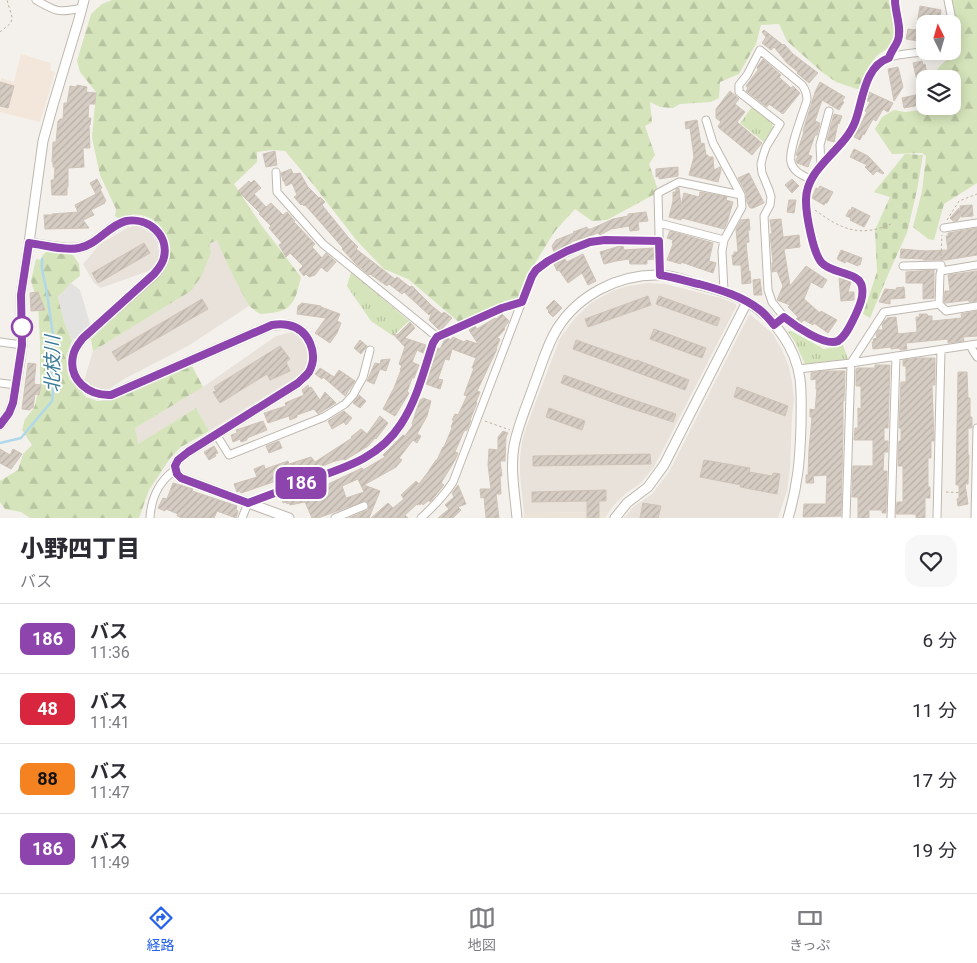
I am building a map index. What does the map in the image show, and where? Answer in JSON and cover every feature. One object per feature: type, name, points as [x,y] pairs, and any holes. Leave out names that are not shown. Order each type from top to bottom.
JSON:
[{"type":"street","points":[[36,0],[50,8],[65,12],[84,3]]},
{"type":"street","points":[[889,58],[899,38],[895,0]]},
{"type":"street","points":[[948,0],[951,15]]},
{"type":"street","points":[[0,425],[9,413],[13,403],[22,345],[21,295],[43,141],[52,105],[84,3]]},
{"type":"street","points":[[812,180],[795,170],[791,163],[790,154],[807,100],[805,89],[760,50],[747,75],[739,85],[739,92],[780,124],[766,147],[761,164],[762,173],[771,197],[770,205],[764,216],[768,290],[772,302],[784,317],[795,326],[817,338],[833,342],[838,340],[850,327],[859,308],[863,289],[861,282],[856,277],[831,269],[823,264],[817,256],[806,201],[807,190],[821,166],[848,135],[855,123],[865,86],[880,62],[889,58],[916,53]]},
{"type":"street","points":[[821,166],[820,145],[829,112]]},
{"type":"street","points":[[706,120],[713,143],[741,195],[742,207],[724,240],[722,251],[724,291]]},
{"type":"street","points":[[276,172],[277,192],[322,244],[437,337]]},
{"type":"street","points":[[660,275],[658,194],[679,182],[741,195]]},
{"type":"street","points":[[29,243],[80,248],[122,222],[137,220],[145,222],[160,234],[164,249],[164,257],[160,266],[154,274],[83,338],[73,354],[72,365],[74,374],[82,385],[92,392],[111,395],[272,325],[290,325],[303,332],[310,342],[314,357],[308,374],[298,383],[188,452],[178,460],[175,466],[175,470],[181,478],[289,518]]},
{"type":"street","points":[[659,223],[724,240]]},
{"type":"street","points":[[944,228],[977,223]]},
{"type":"street","points":[[421,518],[445,495],[453,482],[532,276],[536,270],[567,251],[590,242],[605,240],[659,241]]},
{"type":"street","points":[[903,266],[941,265],[939,304],[946,311],[977,306]]},
{"type":"street","points":[[941,271],[977,265]]},
{"type":"street","points":[[517,518],[513,470],[514,447],[517,433],[549,344],[556,330],[565,317],[578,304],[605,286],[640,276],[660,275],[724,291],[747,302],[762,311],[786,341],[798,369],[801,392],[800,461],[795,495],[788,518]]},
{"type":"street","points":[[242,518],[248,503],[362,460],[377,450],[391,438],[412,405],[433,343],[437,337],[502,308],[522,302]]},
{"type":"street","points":[[615,518],[628,503],[648,487],[664,465],[747,302]]},
{"type":"street","points":[[846,518],[851,363],[884,312],[939,304]]},
{"type":"street","points":[[774,325],[784,317]]},
{"type":"street","points":[[0,342],[22,345]]},
{"type":"street","points":[[798,369],[851,363],[974,344],[972,349],[977,357]]},
{"type":"street","points":[[216,434],[229,455],[324,417],[345,404],[353,395],[363,377],[370,350]]},
{"type":"street","points":[[937,518],[941,350]]},
{"type":"street","points":[[892,518],[896,356]]},
{"type":"street","points":[[0,383],[16,384]]},
{"type":"street","points":[[975,518],[977,428]]},
{"type":"street","points":[[151,518],[151,508],[155,495],[163,480],[175,470]]},
{"type":"street","points":[[335,518],[364,506]]},
{"type":"path","points":[[0,32],[11,23],[12,17],[6,0]]},
{"type":"path","points":[[806,201],[816,211],[847,228],[858,231],[869,231],[894,223]]},
{"type":"path","points":[[478,418],[517,433]]},
{"type":"path","points":[[938,491],[975,493]]},
{"type":"shaded area","points":[[21,54],[51,63],[50,70],[55,72],[40,122],[0,112],[1,78],[14,82]]},
{"type":"shaded area","points":[[133,226],[141,227],[152,235],[157,242],[158,261],[151,270],[101,288],[94,283],[83,264],[100,244]]},
{"type":"shaded area","points":[[218,240],[231,272],[249,306],[188,346],[124,379],[109,389],[94,387],[84,381],[93,351],[191,291],[208,244]]},
{"type":"shaded area","points":[[71,283],[80,290],[90,324],[72,341],[64,321],[58,297]]},
{"type":"shaded area","points":[[648,283],[665,284],[721,298],[736,304],[654,467],[641,483],[625,494],[609,512],[524,513],[520,475],[522,441],[560,338],[576,317],[591,303],[612,291]]},
{"type":"shaded area","points":[[750,315],[773,334],[783,352],[792,381],[794,400],[790,469],[787,491],[778,518],[624,518],[633,507],[652,494],[669,472]]},
{"type":"shaded area","points":[[292,332],[301,339],[308,355],[307,364],[301,373],[293,379],[209,431],[196,408],[138,444],[134,428],[203,387],[276,336]]},
{"type":"shaded area","points":[[609,512],[605,518],[524,518],[524,513]]},
{"type":"green space","points":[[112,0],[889,0],[895,25],[895,34],[891,45],[877,56],[870,65],[860,90],[836,82],[822,72],[787,41],[779,24],[761,25],[756,44],[739,74],[720,82],[719,98],[711,102],[680,104],[673,108],[660,107],[650,102],[652,122],[645,126],[655,155],[649,164],[657,187],[655,194],[607,220],[592,221],[575,209],[555,231],[530,271],[520,297],[460,323],[408,279],[384,269],[357,241],[285,151],[257,152],[257,162],[234,184],[262,226],[301,277],[296,295],[290,306],[278,312],[260,314],[249,306],[217,240],[209,244],[211,252],[202,275],[191,291],[93,351],[91,339],[162,274],[169,261],[170,250],[163,230],[153,220],[139,215],[118,218],[115,216],[116,209],[100,175],[92,138],[96,92],[80,72],[77,61],[91,14],[102,4]]},
{"type":"green space","points":[[952,0],[977,0],[977,183],[944,204],[934,240],[928,239],[913,227],[922,191],[926,156],[922,153],[892,154],[875,129],[882,117],[894,110],[905,112],[916,111],[916,115],[961,115],[961,70],[937,70],[947,60],[961,60],[961,15],[955,15]]},
{"type":"green space","points":[[752,107],[772,122],[773,128],[765,143],[740,123]]},
{"type":"green space","points":[[905,154],[923,155],[917,190],[907,233],[870,318],[863,314],[877,272],[875,230],[890,197],[874,192]]},
{"type":"green space","points":[[47,251],[73,255],[79,264],[80,276],[58,297],[64,321],[72,341],[66,356],[67,371],[70,380],[86,397],[97,401],[114,400],[192,366],[203,387],[135,428],[138,444],[196,408],[209,431],[181,447],[171,457],[149,490],[139,518],[30,518],[21,512],[5,509],[0,502],[0,481],[18,470],[23,454],[32,445],[22,430],[25,419],[34,408],[40,386],[38,304],[31,281],[36,259],[41,260]]},
{"type":"green space","points":[[351,272],[409,321],[393,336],[371,321],[347,286]]},
{"type":"green space","points":[[791,331],[824,349],[843,345],[848,359],[805,364],[788,332]]},
{"type":"building","points":[[920,6],[941,10],[940,15],[918,15]]},
{"type":"building","points":[[908,29],[916,30],[916,41],[906,39]]},
{"type":"building","points":[[764,30],[784,44],[793,54],[818,73],[809,83],[787,63],[774,47],[771,50],[762,43],[766,37],[762,32]]},
{"type":"building","points":[[763,59],[781,75],[779,77],[800,93],[783,114],[769,104],[767,107],[746,91],[748,88],[746,86],[758,70],[757,67]]},
{"type":"building","points":[[922,61],[926,70],[916,70],[916,76],[913,63]]},
{"type":"building","points":[[898,67],[903,87],[894,101],[888,69]]},
{"type":"building","points":[[0,82],[14,86],[8,108],[0,106]]},
{"type":"building","points":[[820,82],[845,97],[839,110],[822,100],[815,121],[820,123],[808,155],[812,156],[808,167],[797,163],[798,156],[796,155],[815,92]]},
{"type":"building","points":[[77,85],[87,87],[86,92],[96,93],[95,104],[89,104],[88,118],[91,118],[89,125],[90,148],[83,148],[84,167],[68,168],[67,195],[52,195],[51,180],[54,180],[55,167],[53,167],[52,162],[53,142],[56,142],[58,121],[63,119],[64,103],[67,103],[70,86],[76,87]]},
{"type":"building","points":[[730,91],[739,99],[735,104],[745,112],[737,122],[762,143],[752,155],[718,126],[721,122],[716,118],[716,109]]},
{"type":"building","points":[[869,92],[893,103],[888,112],[883,109],[876,121],[873,119],[860,140],[854,137],[867,112],[865,111],[870,102],[867,101]]},
{"type":"building","points":[[916,95],[916,106],[904,108],[902,98]]},
{"type":"building","points":[[834,114],[842,116],[838,123],[834,142],[827,140]]},
{"type":"building","points":[[697,120],[701,144],[704,143],[706,155],[713,157],[714,170],[720,167],[718,182],[689,175],[694,157],[690,128],[686,129],[685,122]]},
{"type":"building","points":[[854,149],[868,156],[884,173],[877,171],[873,175],[865,167],[867,165],[850,157]]},
{"type":"building","points":[[275,151],[277,165],[266,167],[263,154]]},
{"type":"building","points":[[678,167],[678,176],[659,179],[659,176],[656,177],[656,169]]},
{"type":"building","points":[[291,169],[293,174],[300,173],[308,187],[325,202],[322,205],[358,247],[356,249],[395,279],[397,277],[410,287],[412,286],[442,314],[444,312],[452,318],[442,329],[439,330],[429,320],[432,312],[429,315],[404,292],[402,294],[389,284],[387,286],[356,264],[305,205],[301,205],[294,197],[297,195],[292,183],[286,186],[281,173]]},
{"type":"building","points":[[749,173],[764,203],[753,208],[750,208],[747,202],[746,193],[738,178]]},
{"type":"building","points":[[97,179],[106,201],[91,210],[94,215],[83,220],[89,228],[45,229],[44,215],[78,212],[75,205],[96,194],[90,183]]},
{"type":"building","points":[[792,179],[799,186],[792,193],[785,185]]},
{"type":"building","points":[[254,180],[261,188],[254,194],[266,207],[271,203],[283,215],[287,212],[315,244],[312,247],[322,258],[326,253],[336,262],[327,272],[321,267],[315,275],[309,277],[306,274],[304,276],[299,270],[303,266],[290,253],[286,257],[279,245],[282,243],[269,228],[271,226],[238,191],[249,181],[251,183]]},
{"type":"building","points":[[820,186],[833,192],[824,205],[812,198],[816,188],[818,189]]},
{"type":"building","points":[[679,188],[681,205],[684,193],[699,197],[700,192],[727,197],[726,200],[733,202],[724,229],[682,218],[681,220],[669,217],[673,192],[676,192],[676,189]]},
{"type":"building","points":[[789,200],[796,200],[794,213],[787,212]]},
{"type":"building","points":[[972,205],[973,216],[961,217],[960,206]]},
{"type":"building","points":[[852,207],[870,216],[864,227],[846,216]]},
{"type":"building","points":[[959,208],[960,217],[957,221],[953,221],[950,218]]},
{"type":"building","points":[[646,212],[648,221],[638,222],[639,230],[630,231],[629,226],[611,229],[600,235],[598,233],[571,242],[568,246],[554,252],[552,246],[556,240],[573,232],[587,227],[587,229],[591,229],[613,219],[628,216],[628,214]]},
{"type":"building","points":[[749,219],[749,242],[746,243],[751,283],[742,284],[741,265],[733,265],[732,255],[734,255],[734,252],[738,252],[736,229],[741,220]]},
{"type":"building","points":[[781,219],[783,237],[799,235],[800,247],[784,249],[790,286],[806,266],[827,280],[822,288],[811,282],[804,299],[820,313],[821,311],[837,320],[828,333],[814,323],[813,325],[804,320],[801,323],[788,307],[790,305],[777,300],[783,286],[777,271],[772,272],[770,220]]},
{"type":"building","points":[[977,228],[977,255],[946,260],[900,258],[901,249],[948,250],[946,236],[948,236],[948,233]]},
{"type":"building","points":[[670,231],[713,243],[709,261],[716,263],[713,273],[681,262],[681,264],[667,260],[673,244],[673,240],[667,238]]},
{"type":"building","points":[[144,243],[150,253],[98,283],[92,273]]},
{"type":"building","points":[[623,246],[624,250],[654,248],[654,259],[647,260],[647,264],[630,264],[629,259],[604,264],[600,252]]},
{"type":"building","points":[[841,250],[862,258],[860,265],[858,264],[858,266],[846,261],[845,263],[837,259]]},
{"type":"building","points":[[583,254],[596,281],[588,285],[582,273],[568,283],[559,270],[557,271],[554,264],[565,259],[567,262]]},
{"type":"building","points":[[934,270],[934,298],[923,299],[923,283],[906,283],[906,272]]},
{"type":"building","points":[[977,271],[977,301],[944,302],[945,291],[950,291],[948,275]]},
{"type":"building","points":[[839,278],[851,282],[848,292],[854,292],[854,300],[841,301]]},
{"type":"building","points":[[760,279],[762,295],[754,295],[753,280]]},
{"type":"building","points":[[904,287],[905,298],[890,299],[890,304],[879,302],[885,289],[897,290],[896,288]]},
{"type":"building","points":[[38,292],[45,310],[31,311],[30,293]]},
{"type":"building","points":[[648,296],[651,305],[588,327],[585,319]]},
{"type":"building","points":[[659,296],[720,318],[717,326],[656,304]]},
{"type":"building","points":[[202,299],[208,309],[118,361],[112,352]]},
{"type":"building","points":[[554,300],[562,308],[553,317],[546,308]]},
{"type":"building","points":[[302,303],[321,306],[340,314],[337,321],[341,323],[330,343],[315,333],[326,318],[297,314],[298,306]]},
{"type":"building","points":[[977,311],[977,336],[963,337],[964,341],[948,343],[948,339],[906,343],[907,349],[900,350],[900,348],[891,349],[891,347],[873,349],[873,339],[877,338],[878,330],[883,330],[882,324],[887,318],[896,317],[898,334],[917,332],[916,317],[920,317],[919,314],[932,316],[932,321],[962,318],[961,314]]},
{"type":"building","points":[[502,314],[509,321],[497,338],[500,339],[497,349],[477,391],[480,392],[477,403],[467,430],[464,431],[455,452],[458,453],[441,483],[444,485],[430,502],[429,500],[423,505],[422,503],[420,505],[417,504],[405,515],[408,518],[371,518],[388,503],[393,508],[404,499],[401,495],[416,481],[419,484],[437,460],[452,428],[454,420],[452,420],[455,414],[458,415],[467,396],[464,395],[476,358],[452,349],[449,360],[445,359],[438,379],[443,380],[440,389],[426,384],[438,348],[440,349],[445,339],[451,340],[453,337],[464,342],[466,340],[478,344],[469,330],[475,326],[477,329]]},
{"type":"building","points":[[410,322],[415,328],[405,338],[426,345],[423,353],[417,350],[412,362],[419,365],[407,392],[409,393],[395,416],[383,409],[401,370],[402,366],[399,364],[405,347],[392,333],[397,335]]},
{"type":"building","points":[[654,329],[706,348],[702,358],[650,339]]},
{"type":"building","points":[[360,340],[367,346],[361,354],[354,348]]},
{"type":"building","points":[[576,340],[637,360],[689,380],[685,390],[573,349]]},
{"type":"building","points":[[280,346],[290,359],[286,362],[290,371],[270,380],[267,374],[220,403],[213,392],[216,391],[214,387]]},
{"type":"building","points":[[935,358],[935,385],[932,385],[934,441],[931,441],[931,458],[928,458],[930,498],[925,498],[925,518],[916,518],[916,514],[896,514],[897,502],[903,502],[903,466],[898,466],[898,456],[899,441],[901,441],[901,428],[899,428],[901,382],[906,382],[906,366],[903,366],[903,360]]},
{"type":"building","points":[[390,359],[386,371],[380,369],[374,384],[367,381],[375,363],[380,364],[381,360]]},
{"type":"building","points":[[28,363],[36,364],[34,384],[41,385],[39,395],[35,394],[33,408],[30,410],[22,409]]},
{"type":"building","points":[[875,365],[890,365],[888,428],[884,428],[884,441],[888,441],[888,452],[884,452],[883,471],[887,471],[886,513],[882,513],[882,510],[869,510],[869,518],[858,518],[858,497],[852,497],[853,466],[873,466],[873,440],[854,440],[855,428],[858,428],[858,408],[861,409],[861,386],[856,386],[856,370],[857,368],[875,368]]},
{"type":"building","points":[[320,368],[334,377],[339,370],[355,381],[345,396],[323,377],[322,379],[315,374]]},
{"type":"building","points":[[845,371],[841,516],[803,517],[804,504],[826,504],[827,475],[813,476],[814,483],[806,483],[812,417],[810,417],[810,409],[815,410],[817,389],[816,379],[811,380],[811,373]]},
{"type":"building","points":[[958,372],[967,372],[972,428],[968,428],[968,484],[965,484],[968,504],[958,506],[959,485],[956,485]]},
{"type":"building","points":[[564,375],[676,414],[673,422],[561,383]]},
{"type":"building","points":[[308,385],[320,400],[325,392],[336,403],[318,414],[314,409],[297,415],[297,417],[290,420],[289,416],[268,423],[264,413],[286,406],[285,403],[304,395],[302,390]]},
{"type":"building","points":[[737,387],[788,406],[785,416],[734,397]]},
{"type":"building","points":[[359,395],[366,401],[360,408],[353,403]]},
{"type":"building","points":[[423,398],[431,401],[427,416],[417,434],[421,436],[417,443],[413,440],[399,458],[402,460],[396,467],[364,485],[380,491],[369,518],[349,518],[368,510],[369,504],[365,501],[318,518],[312,518],[305,502],[290,505],[286,502],[283,503],[281,496],[296,491],[298,496],[322,487],[362,468],[363,470],[385,457],[383,455],[403,435],[405,436],[413,425],[420,399],[422,400]],"holes":[[[358,479],[364,492],[346,498],[342,486]]]},
{"type":"building","points":[[549,408],[585,421],[582,430],[546,417]]},
{"type":"building","points":[[344,411],[352,418],[346,425],[344,422],[332,429],[328,421]]},
{"type":"building","points":[[380,416],[388,423],[376,439],[345,460],[335,461],[299,475],[300,478],[287,483],[285,478],[241,493],[240,491],[237,492],[234,484],[257,477],[254,469],[264,465],[265,469],[288,461],[289,464],[311,457],[315,462],[352,438],[361,429],[367,434]]},
{"type":"building","points":[[263,421],[267,430],[247,438],[247,440],[241,442],[240,439],[233,442],[231,435],[237,433],[236,430]]},
{"type":"building","points":[[503,431],[508,433],[506,437],[505,461],[500,461],[502,476],[500,476],[501,494],[496,494],[499,518],[486,518],[484,497],[481,498],[480,489],[491,489],[488,465],[489,449],[498,450],[498,437]]},
{"type":"building","points":[[279,441],[282,448],[269,453],[266,446]]},
{"type":"building","points":[[214,446],[218,453],[209,460],[204,452]]},
{"type":"building","points":[[0,449],[10,455],[13,449],[22,454],[11,469],[0,463]]},
{"type":"building","points":[[650,454],[651,464],[533,466],[533,456]]},
{"type":"building","points":[[704,460],[750,468],[749,472],[772,476],[773,473],[780,474],[777,494],[700,477]]},
{"type":"building","points":[[173,483],[237,506],[236,518],[217,511],[214,518],[183,518],[166,509],[165,511],[158,508],[163,498],[167,499]]},
{"type":"building","points":[[458,485],[466,504],[458,507],[461,510],[453,518],[438,518],[449,509],[445,505],[454,497],[452,493]]},
{"type":"building","points":[[606,490],[606,501],[599,501],[599,518],[587,518],[587,501],[532,502],[532,492]]},
{"type":"building","points":[[643,503],[661,506],[658,518],[640,518]]},
{"type":"waterway","name":"北枝川","points":[[0,443],[21,438],[52,401],[54,385],[48,360],[53,335],[42,259]]},
{"type":"bus line","name":"186","points":[[0,425],[9,413],[13,403],[22,345],[21,295],[29,243],[80,248],[122,222],[130,220],[145,222],[160,234],[163,242],[164,257],[154,274],[83,338],[78,345],[73,354],[72,365],[74,374],[82,385],[92,392],[111,395],[272,325],[290,325],[297,328],[303,332],[313,349],[312,365],[308,374],[298,383],[188,452],[178,460],[175,466],[177,474],[181,478],[248,503],[346,467],[362,460],[377,450],[391,438],[412,405],[433,343],[437,337],[502,308],[522,302],[536,270],[567,251],[590,242],[605,240],[659,241],[660,275],[724,291],[736,296],[762,311],[774,325],[784,317],[795,326],[817,338],[833,342],[838,340],[850,327],[859,308],[863,289],[861,282],[856,277],[831,269],[823,264],[817,256],[807,211],[807,190],[821,166],[848,135],[855,123],[865,86],[870,76],[880,62],[889,58],[891,51],[897,43],[899,28],[895,0]]}]
